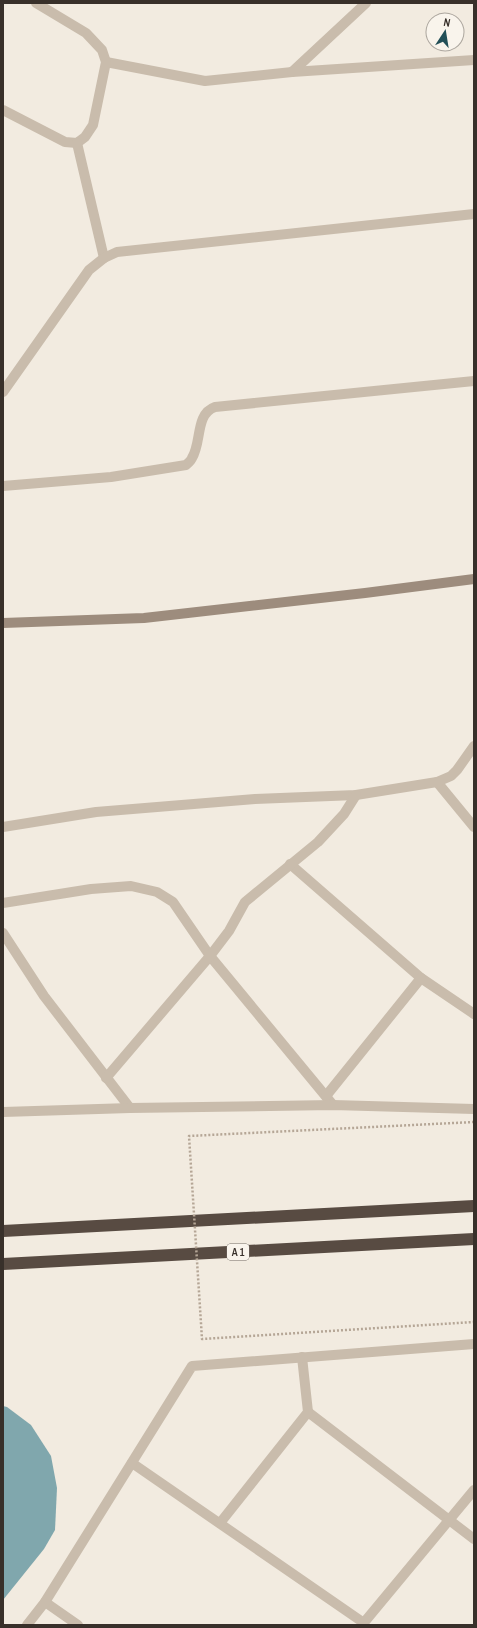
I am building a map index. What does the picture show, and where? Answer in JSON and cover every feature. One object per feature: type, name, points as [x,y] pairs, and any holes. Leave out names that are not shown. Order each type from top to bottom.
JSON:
[{"type":"highway","points":[[3,1231],[474,1206]]},
{"type":"highway","name":"A 1","points":[[3,1264],[474,1239]]},
{"type":"street","points":[[3,110],[65,142],[77,143],[85,137],[93,125],[106,62],[102,50],[86,33],[36,3]]},
{"type":"street","points":[[292,72],[366,3]]},
{"type":"street","points":[[106,62],[205,81],[292,72],[474,60]]},
{"type":"street","points":[[77,143],[104,258]]},
{"type":"street","points":[[3,392],[89,270],[104,258],[117,252],[474,214]]},
{"type":"street","points":[[3,486],[111,477],[186,465],[192,458],[204,416],[208,410],[215,407],[474,381]]},
{"type":"street","points":[[3,623],[144,618],[474,579]]},
{"type":"street","points":[[3,827],[96,812],[255,799],[356,795],[437,782],[450,776],[457,770],[474,746]]},
{"type":"street","points":[[437,782],[474,827]]},
{"type":"street","points":[[106,1078],[210,956],[229,931],[245,902],[318,842],[344,814],[356,795]]},
{"type":"street","points":[[290,864],[421,978],[474,1014]]},
{"type":"street","points":[[3,903],[91,889],[131,886],[156,892],[174,902],[210,956],[333,1105]]},
{"type":"street","points":[[3,933],[44,996],[130,1108]]},
{"type":"street","points":[[326,1096],[421,978]]},
{"type":"street","points":[[3,1112],[130,1108],[333,1105],[474,1109]]},
{"type":"street","points":[[27,1625],[45,1602],[192,1366],[474,1344]]},
{"type":"street","points":[[220,1523],[308,1412],[302,1357]]},
{"type":"street","points":[[308,1412],[474,1539]]},
{"type":"street","points":[[132,1463],[363,1624],[474,1490]]},
{"type":"street","points":[[45,1602],[78,1625]]},
{"type":"path","points":[[474,1122],[189,1136],[202,1339],[474,1322]]},
{"type":"water","points":[[3,1406],[7,1407],[31,1425],[51,1456],[57,1488],[55,1530],[44,1549],[3,1600]]}]
